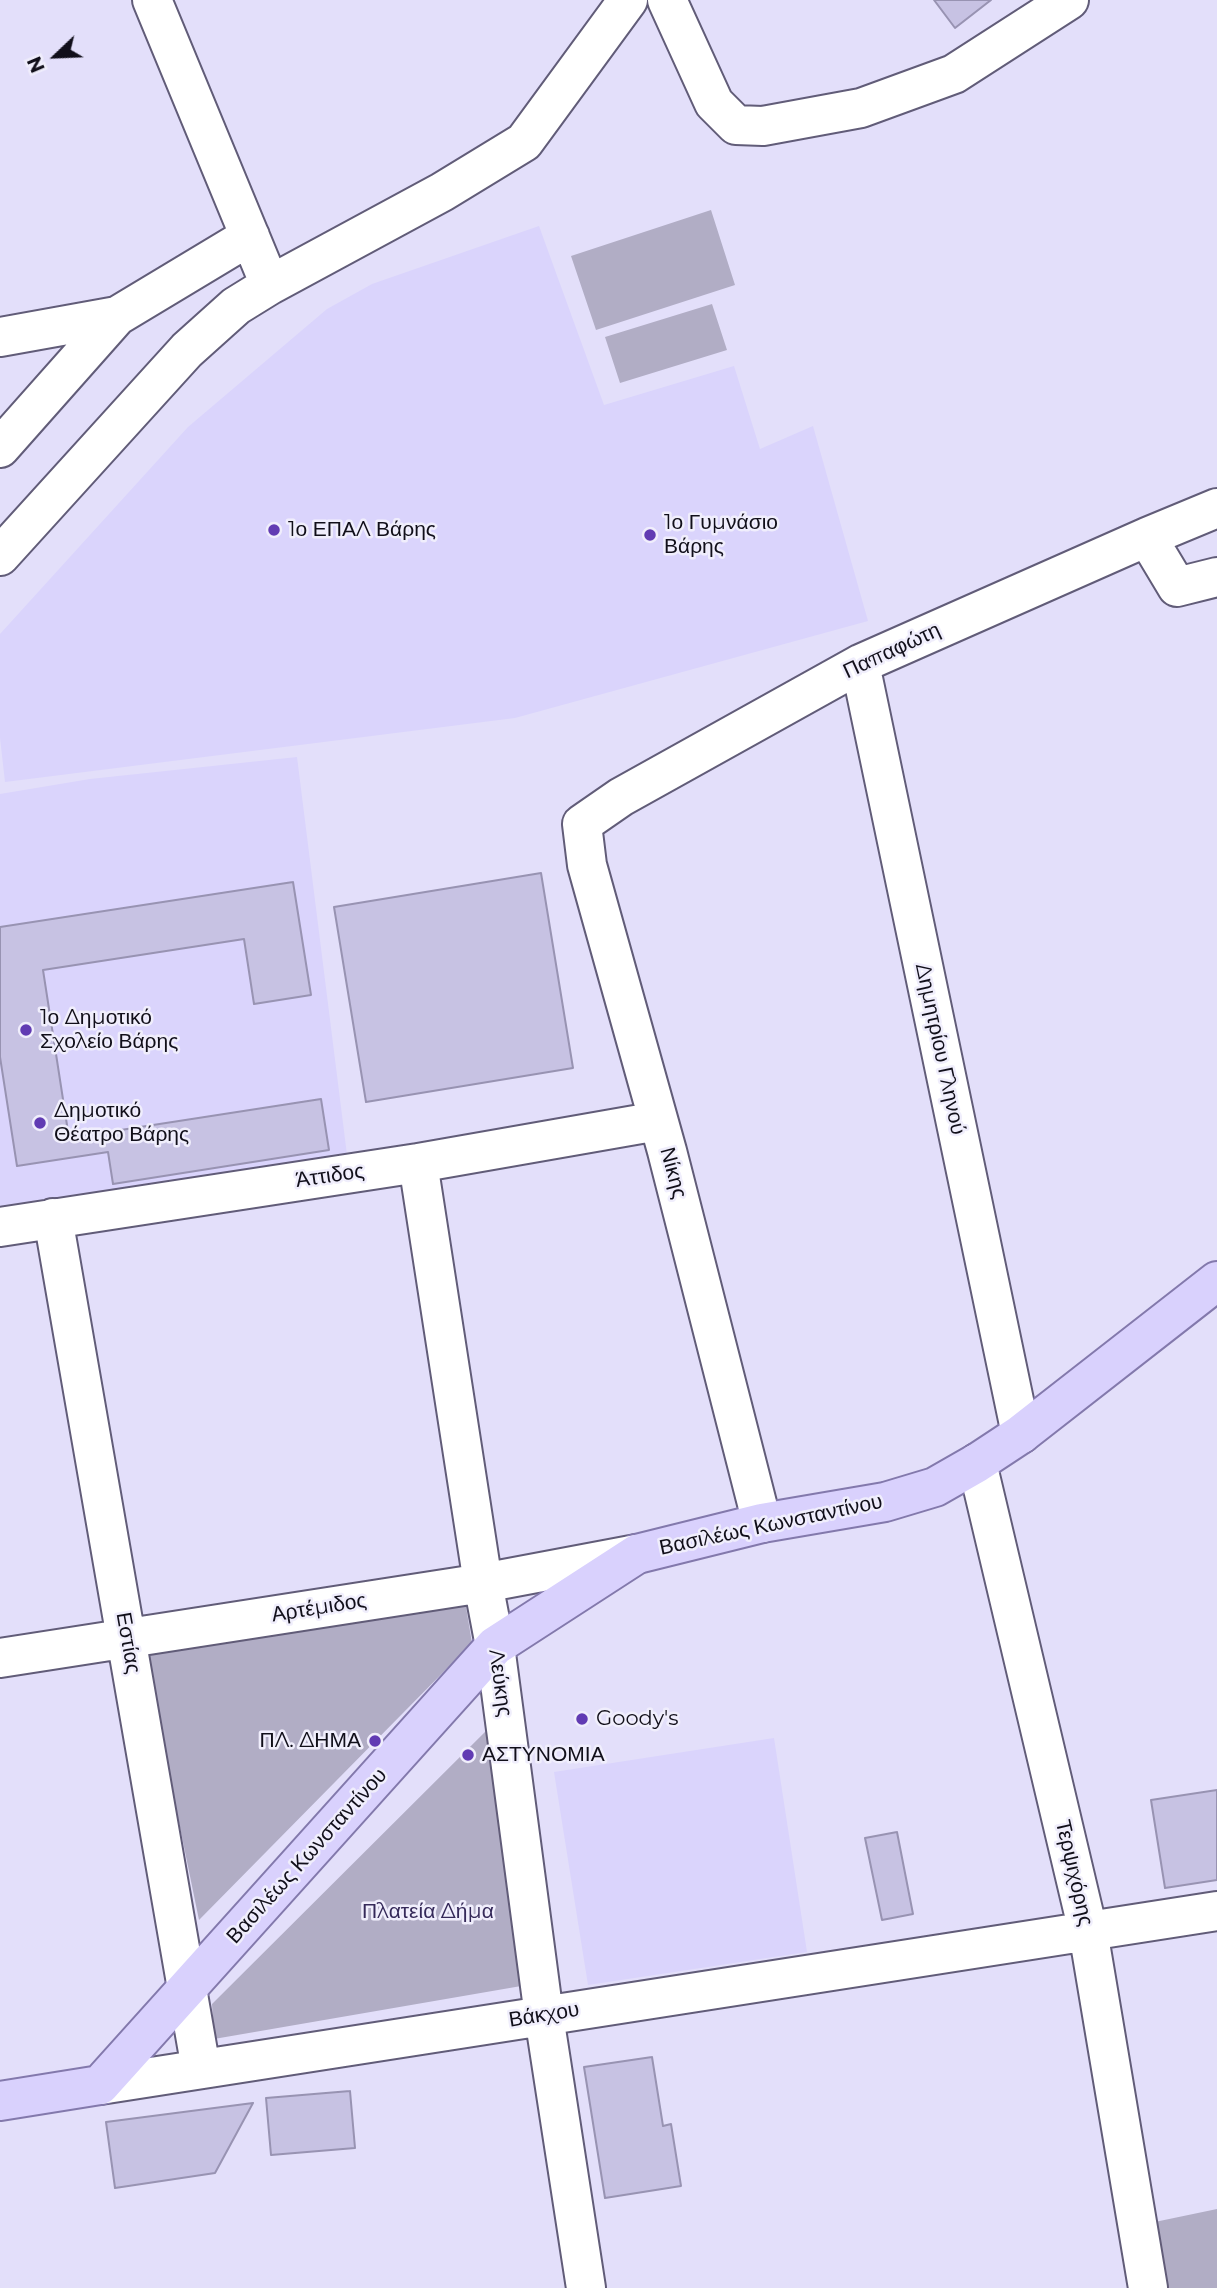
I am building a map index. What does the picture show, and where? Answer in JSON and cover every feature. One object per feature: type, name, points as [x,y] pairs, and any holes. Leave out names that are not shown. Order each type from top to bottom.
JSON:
[{"type":"main road","name":"Βασιλέως Κωνσταντίνου","points":[[100,2085],[495,1646],[637,1554],[762,1523],[885,1502],[935,1487],[1021,1434],[1217,1280]]},
{"type":"main road","name":"Βάκχου","points":[[0,2101],[100,2085]]},
{"type":"street","points":[[152,0],[270,285]]},
{"type":"street","points":[[0,556],[187,350],[236,306],[442,192],[524,142],[628,0]]},
{"type":"street","points":[[667,0],[714,103],[736,125],[763,126],[861,108],[954,74],[1069,0]]},
{"type":"street","points":[[0,448],[117,316],[250,236]]},
{"type":"street","points":[[0,337],[117,316]]},
{"type":"street","name":"Παπαφώτη","points":[[582,824],[621,797],[860,664],[1217,508]]},
{"type":"street","points":[[1147,537],[1177,587],[1217,578]]},
{"type":"street","name":"Δημητρίου Γληνού","points":[[860,664],[1021,1434]]},
{"type":"street","name":"Νίκης","points":[[582,824],[587,865],[658,1121],[762,1523]]},
{"type":"street","name":"Άττιδος","points":[[0,1227],[418,1163],[658,1121]]},
{"type":"street","name":"Λεύκης","points":[[418,1163],[495,1646],[544,2015],[586,2288]]},
{"type":"street","name":"Εστίας","points":[[53,1218],[201,2069]]},
{"type":"street","name":"Τερψιχόρης","points":[[976,1463],[1088,1931],[1148,2288]]},
{"type":"street","name":"Αρτέμιδος","points":[[0,1658],[483,1583],[637,1554]]},
{"type":"street","name":"Βάκχου","points":[[100,2085],[1217,1911]]},
{"type":"shaded area","points":[[539,226],[604,405],[734,366],[760,449],[813,426],[868,621],[515,718],[5,782],[0,738],[0,634],[188,427],[327,309],[372,284]]},
{"type":"shaded area","points":[[297,757],[347,1155],[0,1211],[0,794],[90,779]]},
{"type":"shaded area","points":[[774,1738],[807,1952],[588,1985],[554,1772]]},
{"type":"green space","points":[[711,210],[735,285],[596,330],[571,256]]},
{"type":"green space","points":[[712,304],[727,350],[620,383],[605,337]]},
{"type":"green space","points":[[465,1601],[472,1643],[199,1920],[144,1652]]},
{"type":"green space","name":"Πλατεία Δήμα","points":[[488,1729],[527,1985],[214,2039],[212,2004]]},
{"type":"green space","points":[[1217,2209],[1217,2288],[1163,2288],[1150,2223]]},
{"type":"building","points":[[934,0],[991,0],[955,28]]},
{"type":"building","points":[[541,873],[573,1068],[366,1102],[334,907]]},
{"type":"building","name":"1ο Δημοτικό Σχολείο Βάρης","points":[[293,882],[311,995],[254,1004],[244,939],[43,970],[69,1138],[321,1099],[329,1150],[113,1184],[108,1152],[17,1166],[0,1057],[0,927]]},
{"type":"building","points":[[1217,1790],[1217,1880],[1165,1888],[1151,1800]]},
{"type":"building","points":[[897,1832],[913,1914],[882,1920],[865,1838]]},
{"type":"building","points":[[652,2057],[663,2126],[671,2124],[681,2186],[605,2198],[584,2067]]},
{"type":"building","points":[[350,2091],[355,2148],[271,2155],[266,2098]]},
{"type":"building","points":[[253,2103],[215,2173],[115,2188],[106,2122]]},
{"type":"place","name":"1ο ΕΠΑΛ Βάρης","points":[[274,530]]},
{"type":"place","name":"1ο Γυμνάσιο Βάρης","points":[[650,535]]},
{"type":"place","name":"1ο Δημοτικό Σχολείο Βάρης","points":[[26,1030]]},
{"type":"place","name":"Δημοτικό Θέατρο Βάρης","points":[[40,1123]]},
{"type":"place","name":"Goody's","points":[[582,1719]]},
{"type":"place","name":"ΠΛ. ΔΗΜΑ","points":[[375,1741]]},
{"type":"place","name":"ΑΣΤΥΝΟΜΙΑ","points":[[468,1755]]}]
